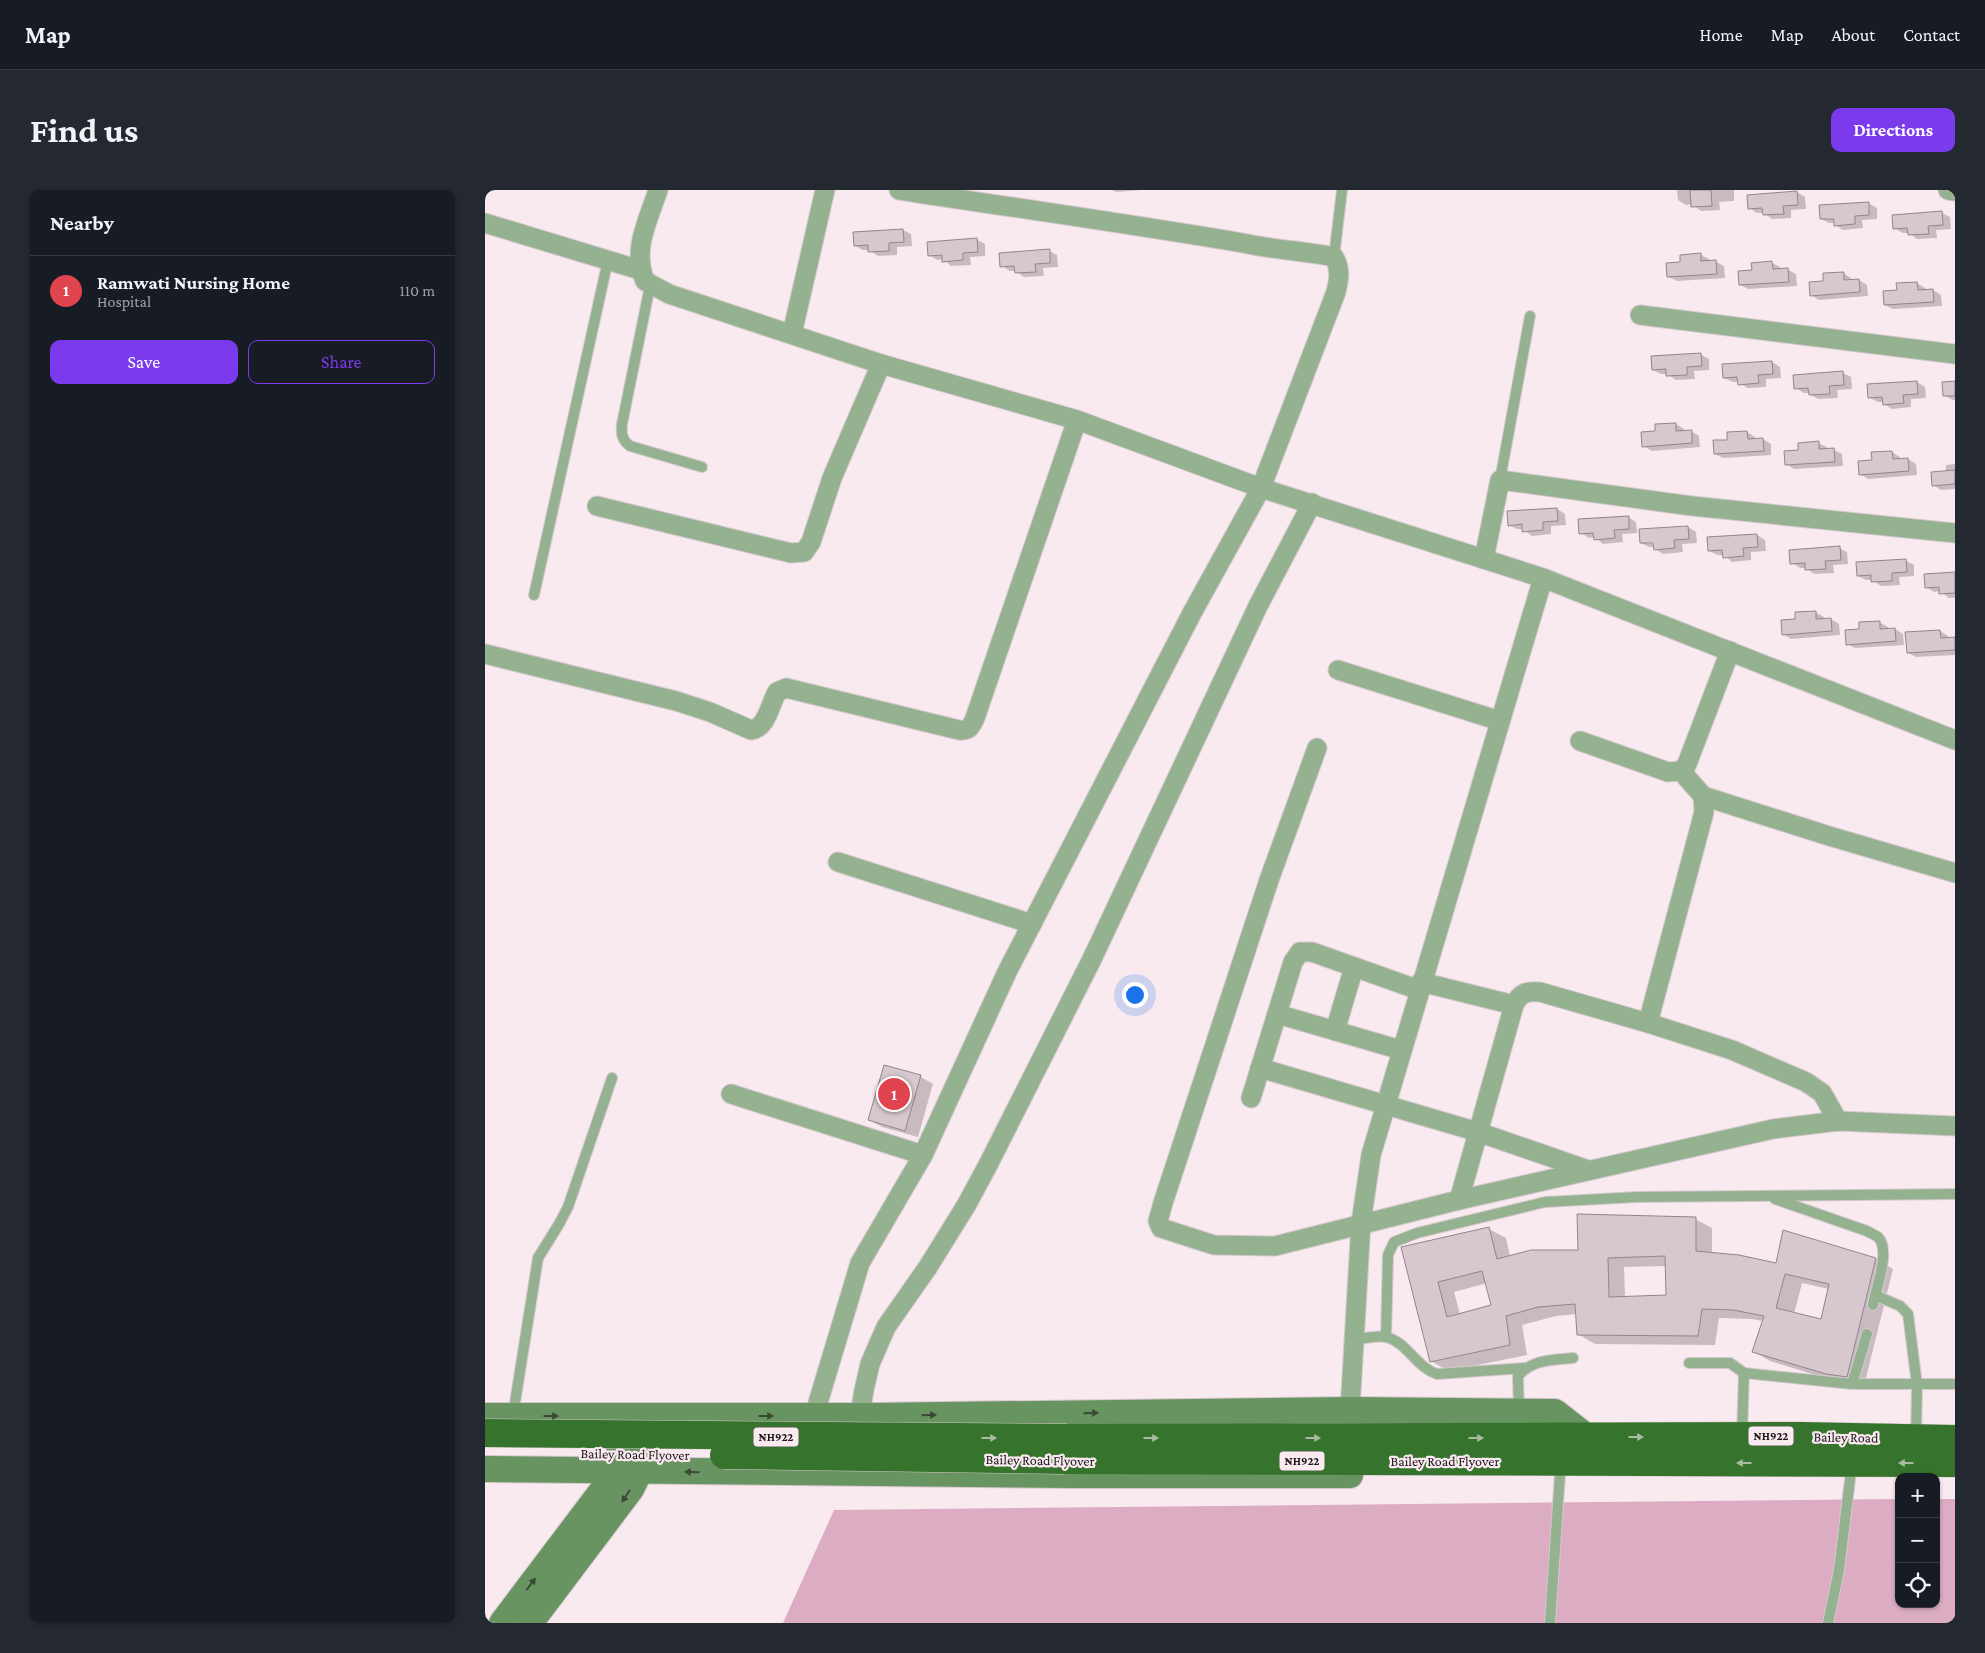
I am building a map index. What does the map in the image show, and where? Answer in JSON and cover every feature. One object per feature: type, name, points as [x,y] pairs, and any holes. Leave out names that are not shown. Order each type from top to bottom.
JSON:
[{"type":"highway","name":"Bailey Road Flyover","points":[[485,1433],[1066,1449]]},
{"type":"highway","name":"Bailey Road","points":[[1591,1450],[1742,1436],[1955,1439]]},
{"type":"highway","name":"Bailey Road Flyover","points":[[485,1452],[1066,1449],[1591,1450]]},
{"type":"highway","name":"Bailey Road","points":[[1591,1450],[1852,1463],[1955,1463]]},
{"type":"main road","points":[[485,1416],[513,1416],[859,1416],[1350,1410],[1555,1412],[1591,1450],[1575,1474],[1063,1475],[496,1469],[513,1416]]},
{"type":"main road","points":[[530,1623],[618,1507],[628,1471],[636,1416]]},
{"type":"main road","points":[[738,1416],[739,1472]]},
{"type":"main road","points":[[502,1623],[628,1471]]},
{"type":"street","points":[[658,190],[641,243],[640,270],[645,281],[651,286],[669,294],[881,364],[1077,420],[1261,488],[1312,502],[1543,578],[1955,740]]},
{"type":"street","points":[[792,334],[825,190]]},
{"type":"street","points":[[814,1416],[860,1264],[923,1155],[1007,972],[1192,612],[1261,488],[1336,292],[1340,275],[1338,264],[1334,257],[899,190]]},
{"type":"street","points":[[1948,190],[1955,191]]},
{"type":"street","points":[[485,223],[640,270]]},
{"type":"street","points":[[1640,315],[1955,354]]},
{"type":"street","points":[[597,506],[791,553],[804,552],[811,542],[832,478],[881,364]]},
{"type":"street","points":[[485,654],[676,701],[710,712],[751,730],[760,727],[764,722],[777,692],[787,688],[965,730],[971,726],[975,718],[1077,420]]},
{"type":"street","points":[[1484,558],[1500,480],[1692,506],[1955,533]]},
{"type":"street","points":[[854,1473],[859,1416],[870,1364],[886,1327],[928,1267],[967,1204],[989,1163],[1092,959],[1258,606],[1312,502]]},
{"type":"street","points":[[1350,1410],[1361,1223],[1371,1155],[1543,578]]},
{"type":"street","points":[[1580,741],[1668,772],[1681,771],[1687,764],[1730,652]]},
{"type":"street","points":[[1338,670],[1500,721]]},
{"type":"street","points":[[1317,748],[1266,889],[1158,1221],[1161,1228],[1214,1245],[1275,1246],[1361,1223],[1773,1129],[1838,1121],[1955,1126]]},
{"type":"street","points":[[1681,771],[1703,796],[1955,873]]},
{"type":"street","points":[[1648,1023],[1704,812],[1703,796]]},
{"type":"street","points":[[839,862],[1032,924]]},
{"type":"street","points":[[1251,1098],[1293,962],[1300,952],[1312,952],[1354,967],[1420,986],[1514,1005]]},
{"type":"street","points":[[1335,1031],[1354,967]]},
{"type":"street","points":[[1459,1200],[1514,1005],[1517,998],[1525,992],[1540,992],[1648,1023],[1732,1050],[1806,1082],[1822,1094],[1838,1121]]},
{"type":"street","points":[[1277,1014],[1401,1050]]},
{"type":"street","points":[[1260,1068],[1478,1132],[1589,1170]]},
{"type":"street","points":[[731,1094],[923,1155]]},
{"type":"lane","points":[[1334,257],[1342,190]]},
{"type":"lane","points":[[535,595],[608,260]]},
{"type":"lane","points":[[651,286],[622,424],[623,438],[630,446],[703,467]]},
{"type":"lane","points":[[1500,480],[1530,316]]},
{"type":"lane","points":[[513,1416],[538,1258],[568,1207],[612,1078]]},
{"type":"lane","points":[[1386,1337],[1388,1255],[1394,1242],[1417,1233],[1545,1202],[1637,1197],[1955,1194]]},
{"type":"lane","points":[[1767,1196],[1877,1236],[1883,1249],[1883,1259],[1874,1300],[1900,1306],[1909,1314],[1917,1385],[1916,1438]]},
{"type":"lane","points":[[1852,1384],[1867,1334]]},
{"type":"lane","points":[[1355,1340],[1373,1336],[1394,1340],[1429,1372],[1437,1374],[1525,1368],[1544,1361],[1573,1358]]},
{"type":"lane","points":[[1689,1363],[1730,1363],[1744,1373],[1852,1384],[1955,1384]]},
{"type":"lane","points":[[1519,1412],[1518,1376],[1525,1368]]},
{"type":"lane","points":[[1742,1436],[1744,1373]]},
{"type":"lane","points":[[1828,1623],[1839,1570],[1852,1463]]},
{"type":"lane","points":[[1549,1623],[1560,1474]]},
{"type":"shaded area","points":[[1895,1499],[1895,1608],[1940,1608],[1940,1499],[1955,1499],[1955,1623],[783,1623],[834,1510]]},
{"type":"building","points":[[1690,190],[1711,190],[1712,206],[1691,207]]},
{"type":"building","points":[[1797,191],[1798,205],[1783,206],[1784,214],[1763,215],[1762,208],[1748,209],[1747,195]]},
{"type":"building","points":[[1869,202],[1869,215],[1855,216],[1855,224],[1834,226],[1834,219],[1820,219],[1819,205]]},
{"type":"building","points":[[1942,211],[1943,225],[1928,226],[1929,234],[1908,235],[1907,228],[1893,229],[1892,215]]},
{"type":"building","points":[[903,229],[904,242],[889,243],[889,251],[868,252],[868,245],[854,246],[853,232]]},
{"type":"building","points":[[977,238],[978,252],[963,253],[963,260],[942,262],[942,255],[928,256],[927,242]]},
{"type":"building","points":[[1050,249],[1050,263],[1035,264],[1036,272],[1015,273],[1014,266],[1000,267],[999,253]]},
{"type":"building","points":[[1701,253],[1701,261],[1716,260],[1717,274],[1667,277],[1666,263],[1680,262],[1680,255]]},
{"type":"building","points":[[1772,261],[1773,269],[1788,268],[1789,282],[1739,285],[1738,271],[1752,270],[1751,263]]},
{"type":"building","points":[[1844,272],[1844,280],[1859,279],[1860,292],[1810,296],[1809,282],[1823,281],[1823,273]]},
{"type":"building","points":[[1917,282],[1918,290],[1933,289],[1934,302],[1884,305],[1883,291],[1897,290],[1896,283]]},
{"type":"building","points":[[1701,353],[1702,366],[1687,367],[1687,375],[1666,376],[1666,369],[1652,370],[1651,356]]},
{"type":"building","points":[[1772,361],[1773,374],[1758,375],[1759,383],[1738,385],[1737,377],[1723,378],[1722,364]]},
{"type":"building","points":[[1843,371],[1844,385],[1829,386],[1830,394],[1809,395],[1808,388],[1794,389],[1793,375]]},
{"type":"building","points":[[1917,381],[1918,394],[1903,395],[1904,403],[1883,405],[1882,397],[1868,398],[1867,384]]},
{"type":"building","points":[[1955,381],[1955,396],[1943,396],[1942,382]]},
{"type":"building","points":[[1676,423],[1676,431],[1692,430],[1692,443],[1642,447],[1641,432],[1655,431],[1655,424]]},
{"type":"building","points":[[1747,431],[1748,439],[1763,438],[1764,451],[1714,454],[1713,440],[1727,440],[1727,432]]},
{"type":"building","points":[[1819,441],[1819,449],[1834,448],[1835,462],[1785,465],[1784,451],[1798,450],[1798,443]]},
{"type":"building","points":[[1892,451],[1893,459],[1908,458],[1909,471],[1859,475],[1858,461],[1872,460],[1871,452]]},
{"type":"building","points":[[1955,470],[1955,484],[1932,486],[1931,472]]},
{"type":"building","points":[[1557,508],[1558,521],[1543,522],[1543,530],[1522,532],[1522,524],[1508,526],[1507,511]]},
{"type":"building","points":[[1629,516],[1629,529],[1614,530],[1615,538],[1594,540],[1593,533],[1579,534],[1578,519]]},
{"type":"building","points":[[1688,526],[1689,539],[1674,540],[1675,548],[1654,550],[1653,543],[1640,543],[1639,529]]},
{"type":"building","points":[[1757,534],[1758,547],[1743,548],[1744,556],[1723,558],[1722,550],[1708,551],[1707,537]]},
{"type":"building","points":[[1840,546],[1841,560],[1825,561],[1826,569],[1805,570],[1805,563],[1790,564],[1789,550]]},
{"type":"building","points":[[1906,559],[1907,572],[1892,573],[1892,581],[1871,582],[1871,575],[1857,576],[1856,562]]},
{"type":"building","points":[[1955,572],[1955,593],[1939,594],[1939,587],[1925,588],[1924,574]]},
{"type":"building","points":[[1816,611],[1816,619],[1831,618],[1832,631],[1782,635],[1781,620],[1795,619],[1795,612]]},
{"type":"building","points":[[1880,621],[1880,629],[1895,628],[1896,641],[1846,645],[1845,630],[1859,629],[1859,622]]},
{"type":"building","points":[[1940,630],[1941,638],[1955,637],[1955,650],[1907,653],[1905,632]]},
{"type":"building","points":[[884,1065],[921,1075],[905,1131],[868,1120]]},
{"type":"building","points":[[1577,1214],[1696,1217],[1696,1251],[1739,1255],[1776,1263],[1783,1230],[1876,1258],[1847,1377],[1826,1374],[1752,1352],[1764,1316],[1733,1310],[1702,1309],[1698,1336],[1577,1335],[1575,1304],[1538,1307],[1506,1316],[1510,1345],[1430,1362],[1401,1247],[1489,1227],[1497,1259],[1531,1250],[1578,1250]],"holes":[[[1665,1256],[1666,1295],[1609,1297],[1608,1258]],[[1482,1271],[1491,1305],[1447,1317],[1438,1282]],[[1785,1274],[1829,1284],[1821,1319],[1776,1308]]]},
{"type":"place","name":"Ramwati Nursing Home","points":[[894,1094]]}]
